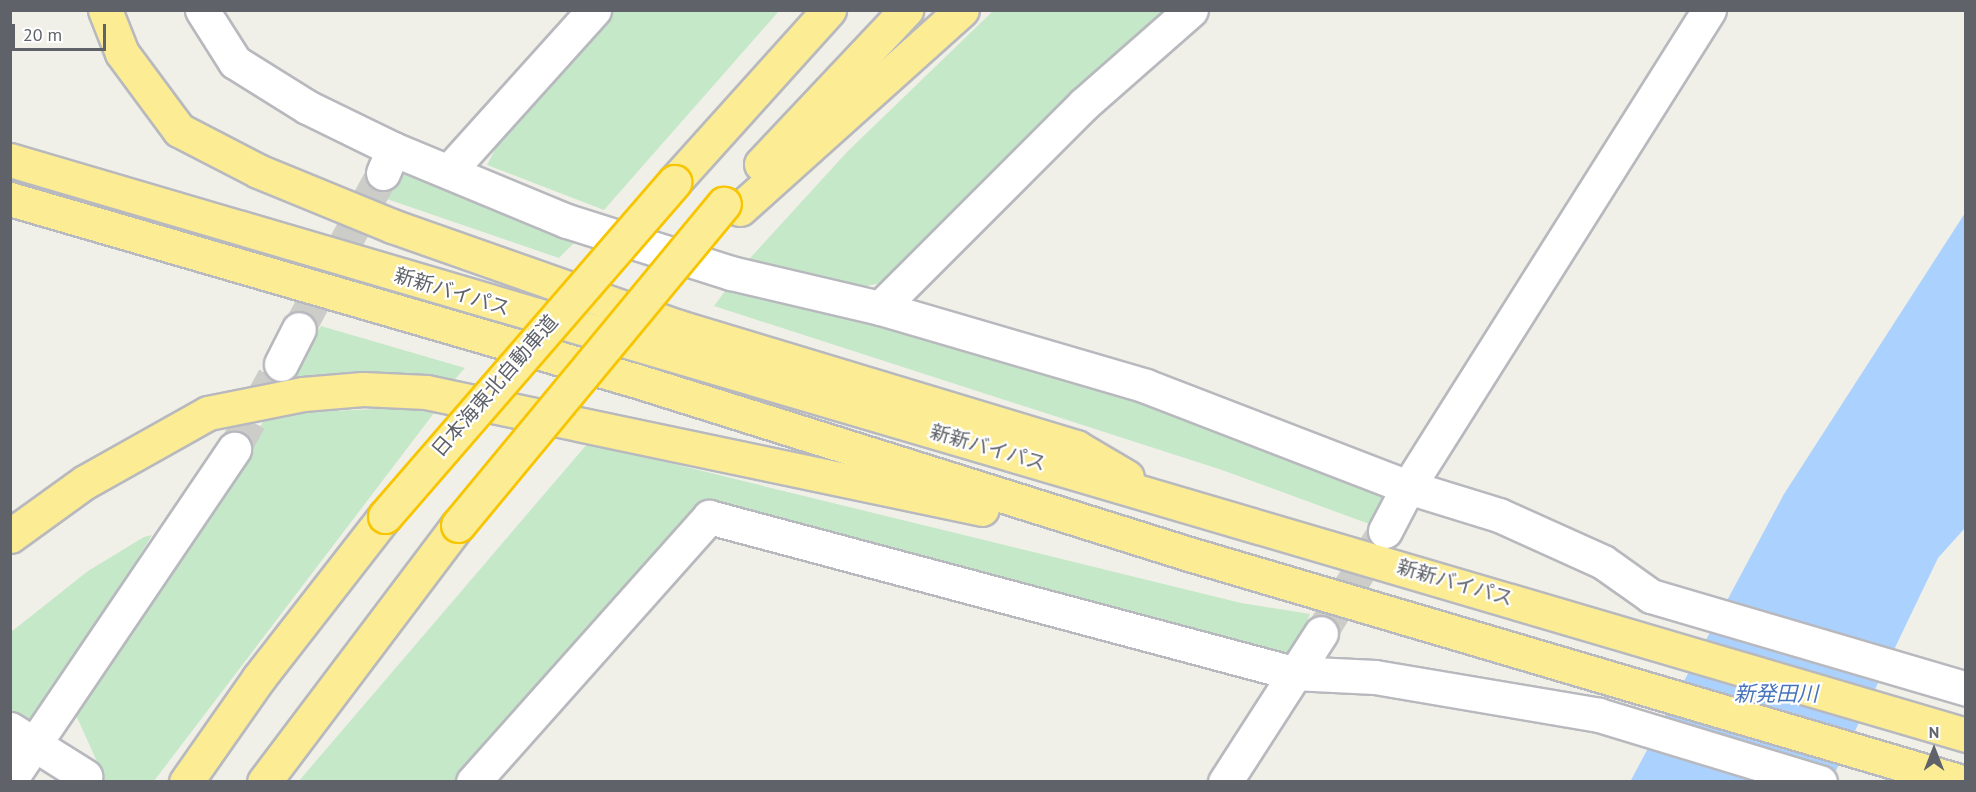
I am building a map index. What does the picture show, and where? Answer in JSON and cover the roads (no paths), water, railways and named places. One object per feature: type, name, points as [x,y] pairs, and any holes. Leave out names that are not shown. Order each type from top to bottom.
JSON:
[{"type":"highway","points":[[105,10],[122,53],[179,130],[258,171],[392,226],[679,327],[1076,447],[1167,501]]},
{"type":"highway","points":[[764,79],[820,10]]},
{"type":"highway","name":"日本海東北自動車道","points":[[186,782],[258,679],[385,516],[764,79],[829,10]]},
{"type":"highway","points":[[264,782],[458,525],[648,300],[906,10]]},
{"type":"highway","points":[[732,206],[962,10]]},
{"type":"highway","name":"新新バイパス","points":[[10,160],[1167,501],[1634,635],[1965,735]]},
{"type":"highway","name":"新新バイパス","points":[[10,200],[634,380],[1189,554],[1962,782]]},
{"type":"highway","points":[[10,536],[85,482],[208,413],[303,394],[363,389],[426,392],[1189,554]]},
{"type":"street","points":[[202,10],[235,62],[388,160],[449,171],[567,221],[709,266],[880,308],[1146,386],[1408,487],[1499,515],[1603,562],[1651,596],[1965,689]]},
{"type":"street","points":[[449,171],[594,10]]},
{"type":"street","points":[[880,308],[1084,104],[1191,10]]},
{"type":"street","points":[[1384,531],[1408,487],[1709,10]]},
{"type":"street","points":[[281,364],[299,329]]},
{"type":"street","points":[[10,780],[22,736],[234,449]]},
{"type":"street","points":[[473,782],[709,517],[1293,673],[1375,677],[1599,715],[1820,782]]},
{"type":"street","points":[[1226,782],[1293,673],[1321,633]]},
{"type":"street","points":[[22,736],[85,776]]},
{"type":"water","name":"新発田川","points":[[1965,213],[1965,528],[1938,558],[1831,781],[1630,782],[1784,494]]},
{"type":"tunnel","points":[[299,329],[383,173]]},
{"type":"tunnel","points":[[234,449],[281,364]]},
{"type":"tunnel","points":[[1321,633],[1382,535]]}]
